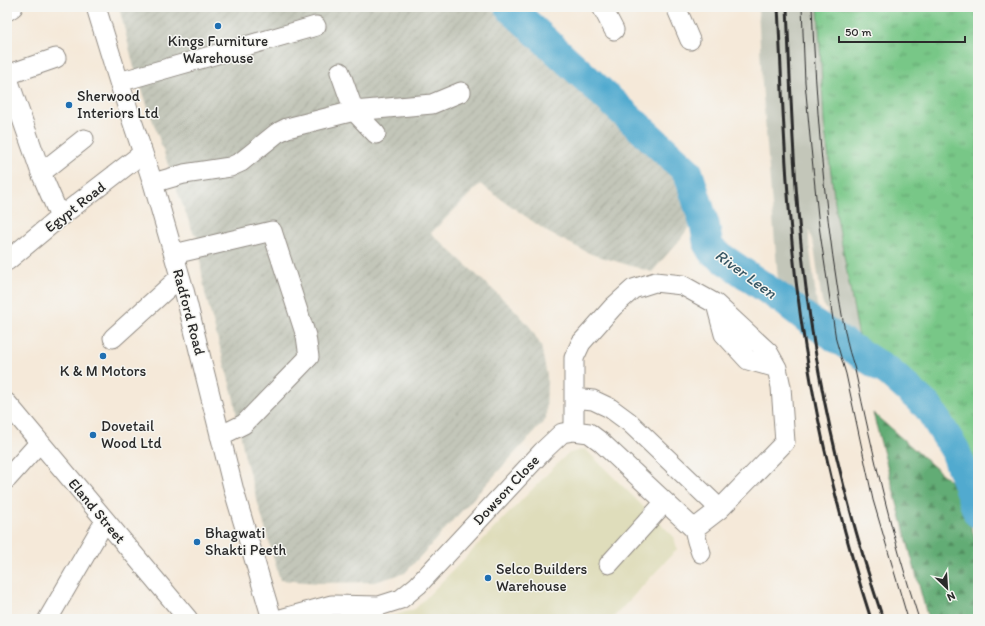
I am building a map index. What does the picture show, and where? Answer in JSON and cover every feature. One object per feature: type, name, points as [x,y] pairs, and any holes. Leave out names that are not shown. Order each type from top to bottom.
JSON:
[{"type":"street","points":[[7,11],[13,7]]},
{"type":"street","name":"Radford Road","points":[[96,7],[174,254],[234,491],[272,619]]},
{"type":"street","points":[[602,7],[614,30]]},
{"type":"street","points":[[676,7],[690,40]]},
{"type":"street","points":[[119,82],[316,26]]},
{"type":"street","points":[[56,58],[7,76],[41,173],[60,218]]},
{"type":"street","points":[[340,72],[354,111],[376,134]]},
{"type":"street","points":[[153,184],[184,174],[230,167],[240,162],[277,133],[288,128],[354,111],[432,104],[461,92]]},
{"type":"street","points":[[41,173],[84,139]]},
{"type":"street","name":"Egypt Road","points":[[7,261],[143,152]]},
{"type":"street","points":[[174,254],[272,231],[306,336],[309,357],[244,424],[220,436]]},
{"type":"street","points":[[113,338],[180,277]]},
{"type":"street","points":[[694,528],[720,509],[785,442],[781,387],[777,368],[768,352],[716,304],[682,285],[655,282],[633,289],[613,307],[581,343],[574,358],[574,431],[589,433],[601,442],[694,528],[696,541],[701,553]]},
{"type":"street","points":[[574,398],[593,400],[610,408],[629,422],[720,509]]},
{"type":"street","name":"Eland Street","points":[[7,403],[188,619]]},
{"type":"street","name":"Dowson Close","points":[[281,619],[379,606],[401,599],[418,585],[543,451],[562,434],[574,431]]},
{"type":"street","points":[[7,479],[40,442]]},
{"type":"street","points":[[609,564],[665,502]]},
{"type":"street","points":[[48,619],[105,521]]},
{"type":"shaded area","points":[[119,7],[489,7],[687,190],[695,218],[682,237],[652,272],[591,254],[549,233],[480,184],[431,233],[516,311],[530,327],[541,346],[547,376],[546,419],[405,573],[374,582],[319,583],[280,580],[245,458],[233,395],[205,293],[200,260],[204,254],[200,240],[193,232],[178,193],[134,67]]},
{"type":"shaded area","points":[[758,7],[818,7],[824,122],[837,218],[861,350],[848,348],[836,340],[829,330],[827,310],[822,302],[814,246],[809,230],[809,242],[819,321],[779,292],[762,84]]},
{"type":"shaded area","points":[[585,449],[674,537],[677,549],[612,619],[382,619],[415,609],[567,454]]},
{"type":"green space","points":[[818,7],[978,7],[978,480],[965,446],[942,409],[925,390],[866,351],[860,343],[837,218],[824,122]]},
{"type":"green space","points":[[873,413],[957,487],[978,547],[978,619],[928,619]]},
{"type":"waterway","name":"River Leen","points":[[509,7],[688,172],[705,226],[708,244],[712,251],[787,303],[810,321],[890,373],[928,407],[955,450],[978,513]]},
{"type":"tram line","points":[[802,7],[805,82],[811,148],[819,226],[836,340],[846,374],[873,500],[908,619]]},
{"type":"tram line","points":[[812,7],[818,114],[824,185],[843,318],[848,346],[884,495],[900,557],[919,619]]},
{"type":"railway","points":[[778,7],[789,203],[796,280],[803,329],[820,427],[831,476],[843,524],[871,619]]},
{"type":"railway","points":[[787,7],[796,183],[802,253],[812,330],[836,455],[858,538],[883,619]]},
{"type":"place","name":"Kings Furniture Warehouse","points":[[218,26]]},
{"type":"place","name":"Sherwood Interiors Ltd","points":[[69,105]]},
{"type":"place","name":"K & M Motors","points":[[103,356]]},
{"type":"place","name":"Dovetail Wood Ltd","points":[[93,435]]},
{"type":"place","name":"Bhagwati Shakti Peeth","points":[[197,542]]},
{"type":"place","name":"Selco Builders Warehouse","points":[[488,578]]}]
